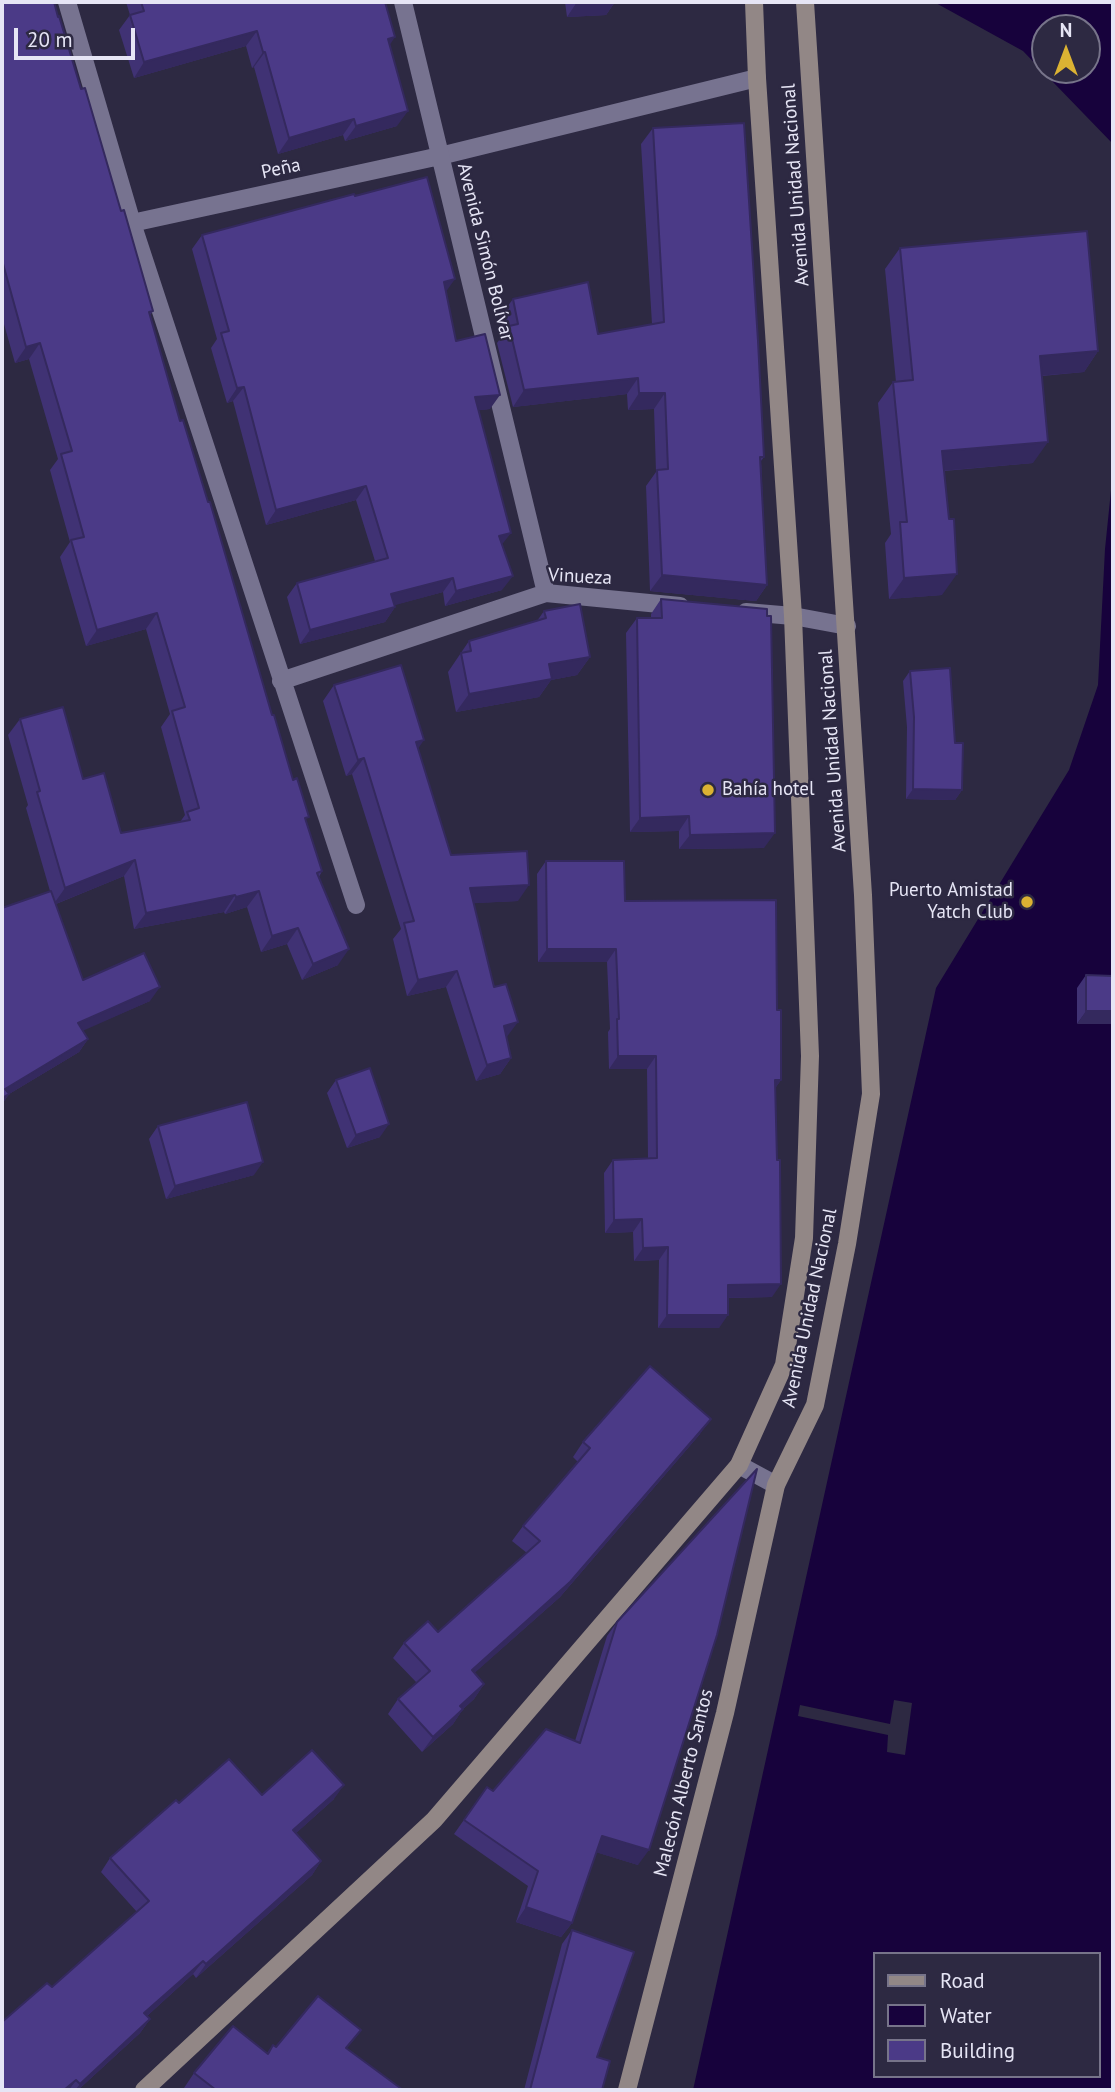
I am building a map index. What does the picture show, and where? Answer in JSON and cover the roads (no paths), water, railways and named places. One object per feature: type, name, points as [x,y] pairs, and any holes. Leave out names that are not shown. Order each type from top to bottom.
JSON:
[{"type":"main road","points":[[144,2090],[434,1820],[739,1465],[784,1365],[804,1238],[810,1056],[793,616],[754,2]]},
{"type":"main road","name":"Avenida Unidad Nacional","points":[[776,1485],[815,1405],[847,1244],[871,1094],[863,895],[847,626],[805,2]]},
{"type":"main road","name":"Malecón Alberto Santos","points":[[627,2090],[725,1713],[776,1485]]},
{"type":"street","points":[[67,2],[132,223],[356,905]]},
{"type":"street","name":"Avenida Simón Bolívar","points":[[403,2],[546,593]]},
{"type":"street","name":"Peña","points":[[132,223],[439,156],[757,78]]},
{"type":"street","name":"Vinueza","points":[[282,681],[546,593],[697,607]]},
{"type":"street","points":[[724,610],[793,616],[847,626]]},
{"type":"street","points":[[739,1465],[776,1485]]},
{"type":"water","points":[[934,2],[1113,2],[1113,144],[1055,84],[1101,84],[1101,14],[1031,14],[1031,59],[1023,51]]},
{"type":"water","points":[[1113,471],[1113,2090],[693,2090],[936,988],[1069,770],[1098,685],[1105,549]]},
{"type":"place","name":"Bahía hotel","points":[[708,790]]},
{"type":"place","name":"Puerto Amistad Yatch Club","points":[[1027,902]]}]
